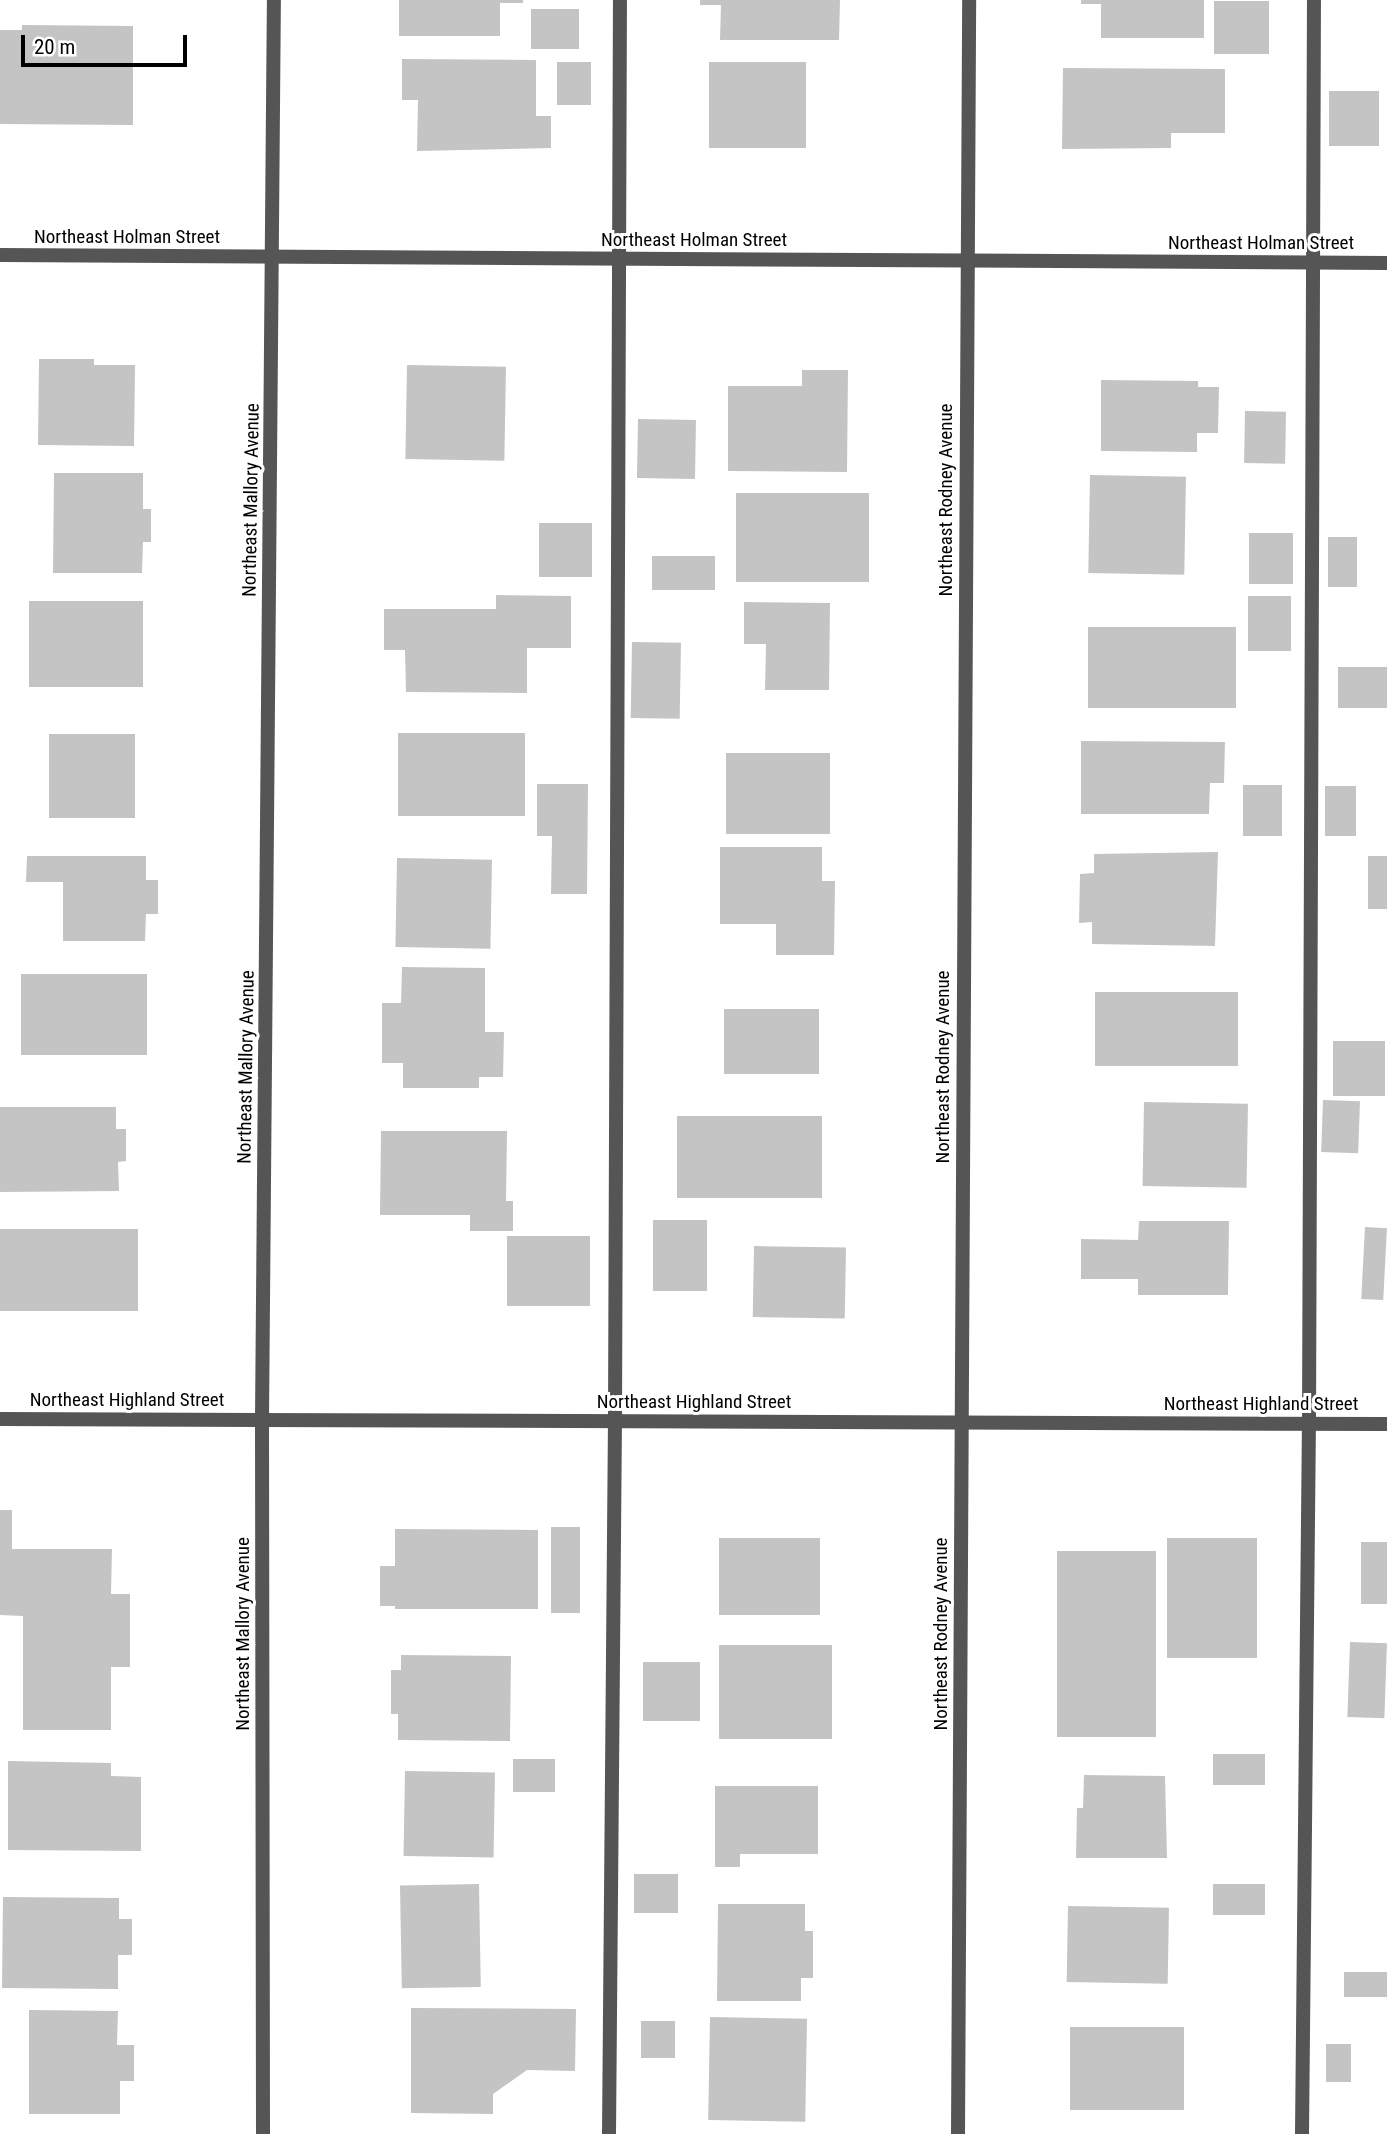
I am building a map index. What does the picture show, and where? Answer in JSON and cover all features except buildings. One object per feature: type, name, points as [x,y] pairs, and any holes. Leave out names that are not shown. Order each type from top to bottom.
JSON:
[{"type":"street","name":"Northeast Mallory Avenue","points":[[263,2134],[262,1420],[274,0]]},
{"type":"street","points":[[608,2134],[615,1421],[620,0]]},
{"type":"street","name":"Northeast Rodney Avenue","points":[[958,2134],[968,0]]},
{"type":"street","points":[[1302,2134],[1309,1424],[1314,0]]},
{"type":"street","name":"Northeast Holman Street","points":[[0,256],[1387,263]]},
{"type":"street","name":"Northeast Highland Street","points":[[0,1419],[1387,1424]]}]
